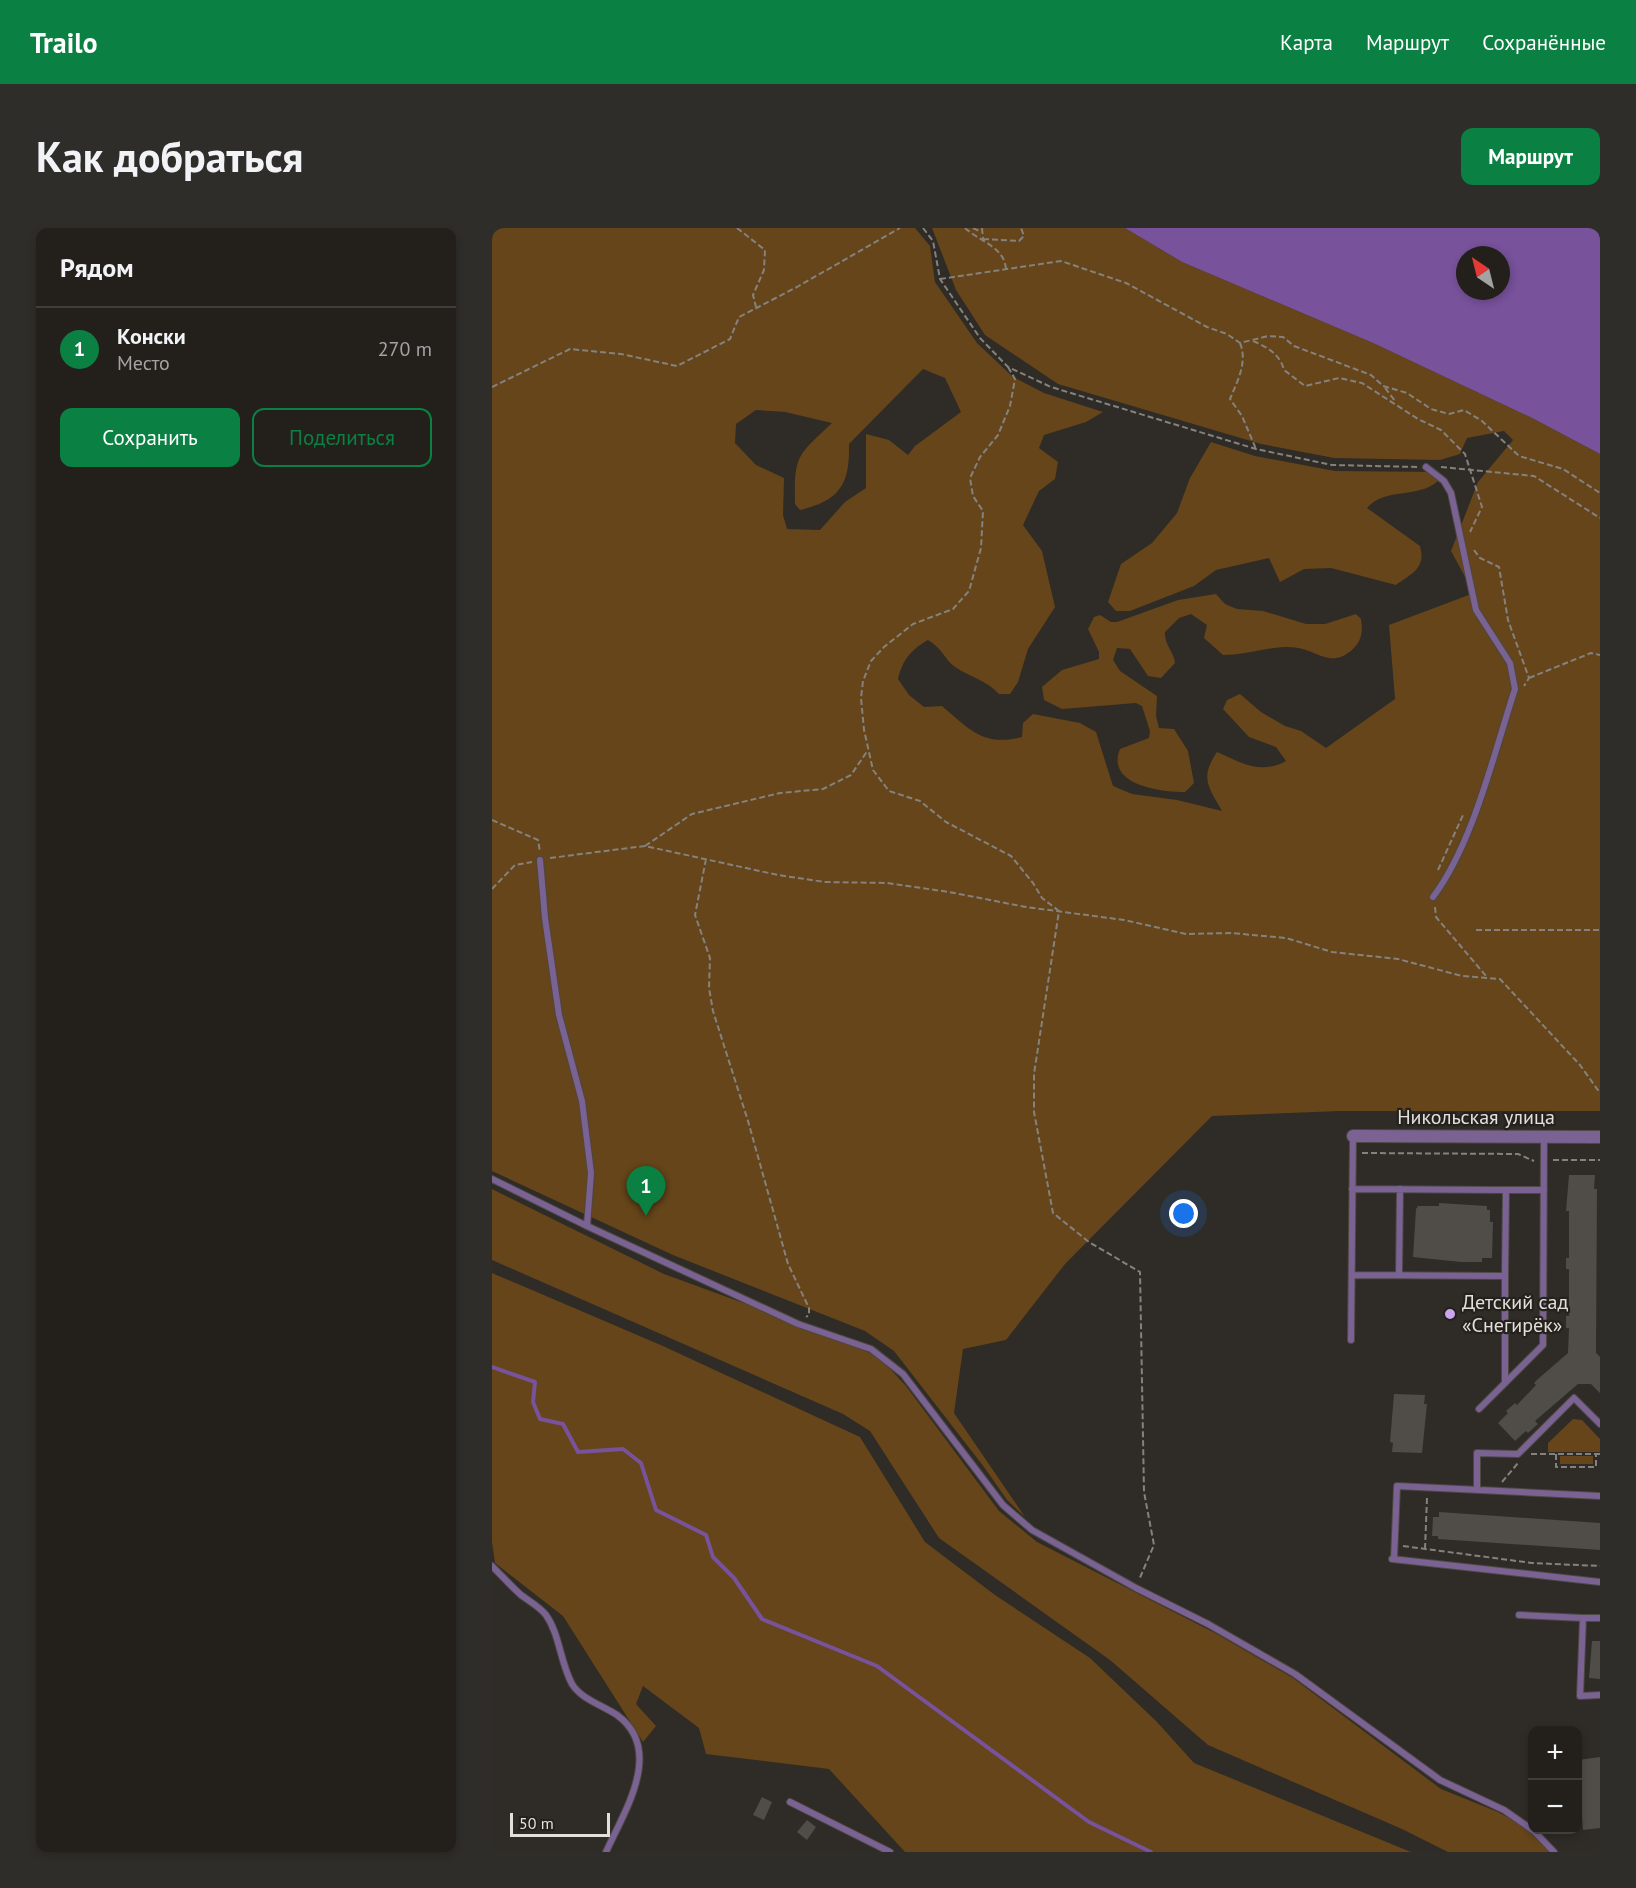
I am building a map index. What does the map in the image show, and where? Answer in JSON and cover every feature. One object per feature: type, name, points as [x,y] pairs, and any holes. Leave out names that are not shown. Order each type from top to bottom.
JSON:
[{"type":"street","name":"Никольская улица","points":[[1353,1136],[1600,1137]]},
{"type":"lane","points":[[1426,467],[1444,481],[1451,493],[1476,610],[1510,663],[1515,689],[1466,836],[1450,874],[1433,897]]},
{"type":"lane","points":[[540,860],[545,918],[559,1015],[582,1101],[591,1173],[587,1227]]},
{"type":"lane","points":[[1352,1340],[1353,1136]]},
{"type":"lane","points":[[1479,1409],[1543,1345],[1544,1136]]},
{"type":"lane","points":[[492,1179],[587,1227],[798,1324],[871,1349],[903,1374],[1004,1505],[1032,1530],[1136,1588],[1208,1624],[1295,1674],[1440,1780],[1504,1810],[1526,1825],[1554,1852]]},
{"type":"lane","points":[[1352,1189],[1544,1190]]},
{"type":"lane","points":[[1400,1189],[1400,1275]]},
{"type":"lane","points":[[1505,1383],[1506,1190]]},
{"type":"lane","points":[[1352,1275],[1506,1276]]},
{"type":"lane","points":[[1477,1490],[1477,1454],[1518,1454],[1574,1398],[1600,1424]]},
{"type":"lane","points":[[1600,1496],[1397,1486],[1392,1559],[1600,1582]]},
{"type":"lane","points":[[492,1566],[519,1594],[545,1613],[553,1626],[562,1662],[578,1692],[618,1716],[629,1727],[638,1745],[641,1760],[638,1780],[606,1852]]},
{"type":"lane","points":[[1519,1615],[1600,1618]]},
{"type":"lane","points":[[1583,1618],[1580,1696],[1600,1695]]},
{"type":"lane","points":[[790,1802],[890,1852]]},
{"type":"path","points":[[736,228],[765,250],[764,270],[753,295],[756,308]]},
{"type":"path","points":[[492,387],[570,350],[621,354],[677,366],[730,339],[739,317],[900,228]]},
{"type":"path","points":[[923,228],[933,241],[940,279],[980,338],[1008,367],[1015,379],[1010,406],[998,435],[980,457],[970,478],[973,496],[983,511],[981,548],[969,591],[953,609],[913,624],[871,661],[863,681],[861,698],[868,750],[873,771],[889,791],[920,801],[945,822],[1011,856],[1042,898],[1059,910]]},
{"type":"path","points":[[965,228],[983,239],[1006,261],[1006,271]]},
{"type":"path","points":[[973,228],[981,230],[983,239]]},
{"type":"path","points":[[983,239],[1019,241],[1023,236],[1021,228]]},
{"type":"path","points":[[940,279],[1061,261],[1099,272],[1147,292],[1188,317],[1227,334],[1239,343],[1243,351],[1241,373],[1230,399],[1242,416],[1256,450]]},
{"type":"path","points":[[1239,343],[1268,336],[1283,337],[1294,345],[1371,375],[1398,404]]},
{"type":"path","points":[[1253,341],[1269,348],[1281,361],[1284,370],[1305,386],[1339,378],[1362,383],[1398,404],[1418,419],[1441,430],[1465,454],[1482,507],[1466,540]]},
{"type":"path","points":[[1008,367],[1051,387],[1256,450],[1332,465],[1469,468],[1534,476],[1600,518]]},
{"type":"path","points":[[1383,386],[1407,393],[1415,400],[1449,414],[1464,410],[1482,421],[1519,456],[1563,469],[1600,493]]},
{"type":"path","points":[[1473,549],[1480,558],[1499,567],[1508,620],[1529,678]]},
{"type":"path","points":[[1524,687],[1529,678],[1591,653],[1600,655]]},
{"type":"path","points":[[645,846],[692,814],[780,793],[823,789],[851,775],[868,750]]},
{"type":"path","points":[[492,820],[538,840],[540,860]]},
{"type":"path","points":[[492,890],[516,865],[645,846],[801,879],[887,883],[1124,920],[1185,934],[1231,933],[1286,939],[1332,952],[1398,959],[1462,976],[1486,976],[1500,979],[1532,1010],[1580,1065],[1600,1093]]},
{"type":"path","points":[[706,859],[695,915],[710,958],[713,1011],[748,1121],[788,1264],[809,1308],[809,1315],[798,1324]]},
{"type":"path","points":[[1059,910],[1034,1074],[1034,1112],[1053,1214],[1089,1242],[1140,1272],[1144,1492],[1154,1545],[1136,1588]]},
{"type":"path","points":[[1476,930],[1600,930]]},
{"type":"path","points":[[1353,1153],[1518,1154],[1544,1163],[1600,1160]]},
{"type":"path","points":[[1518,1454],[1600,1454]]},
{"type":"path","points":[[1556,1454],[1556,1467],[1596,1467],[1596,1454]]},
{"type":"path","points":[[1425,1549],[1428,1487]]},
{"type":"path","points":[[1394,1545],[1532,1563],[1600,1566]]},
{"type":"shaded area","points":[[492,228],[915,228],[930,246],[935,282],[977,343],[1013,377],[1044,393],[1103,412],[1086,422],[1044,435],[1039,448],[1058,462],[1055,479],[1039,491],[1023,525],[1042,551],[1055,607],[1028,649],[1018,682],[1010,694],[999,694],[983,682],[955,667],[928,640],[908,656],[898,679],[909,695],[924,707],[942,706],[969,729],[987,738],[997,740],[1022,737],[1023,723],[1033,714],[1080,723],[1096,732],[1113,786],[1132,794],[1177,800],[1222,811],[1210,789],[1207,776],[1217,752],[1251,766],[1268,767],[1286,761],[1276,747],[1249,737],[1223,709],[1227,700],[1240,694],[1261,712],[1285,726],[1301,731],[1326,748],[1395,699],[1389,625],[1474,593],[1451,551],[1478,482],[1513,440],[1504,431],[1467,438],[1460,454],[1440,460],[1334,458],[1261,444],[1058,384],[985,335],[956,290],[932,228],[1125,228],[1182,262],[1373,343],[1532,418],[1600,454],[1600,1111],[1340,1111],[1212,1116],[1065,1264],[1006,1340],[963,1349],[954,1413],[1025,1517],[1007,1500],[894,1351],[865,1331],[673,1255],[492,1171]],"holes":[[[923,369],[945,378],[961,412],[915,446],[908,455],[889,440],[866,434],[866,488],[845,502],[820,530],[787,529],[783,515],[784,478],[756,465],[735,443],[736,424],[756,410],[785,412],[832,423],[805,450],[795,475],[795,504],[800,510],[814,506],[825,502],[840,489],[847,470],[849,444]]]},
{"type":"shaded area","points":[[1125,228],[1600,228],[1600,454],[1532,418],[1373,343],[1182,262]]},
{"type":"shaded area","points":[[1211,442],[1255,456],[1335,471],[1435,472],[1438,481],[1430,486],[1421,490],[1383,497],[1367,508],[1420,546],[1420,565],[1396,585],[1331,568],[1304,569],[1280,582],[1269,558],[1216,570],[1194,586],[1130,611],[1116,611],[1108,602],[1121,564],[1152,543],[1177,513],[1190,478]]},
{"type":"shaded area","points":[[1216,594],[1225,604],[1237,609],[1263,611],[1306,624],[1325,624],[1356,614],[1361,619],[1361,635],[1353,649],[1337,658],[1288,647],[1223,655],[1204,638],[1207,625],[1191,614],[1179,618],[1165,632],[1175,663],[1161,678],[1148,676],[1130,649],[1117,648],[1113,660],[1120,671],[1157,696],[1156,716],[1159,728],[1174,729],[1188,751],[1194,783],[1185,792],[1151,788],[1139,784],[1128,779],[1121,771],[1118,761],[1120,749],[1149,738],[1150,731],[1142,706],[1136,703],[1062,709],[1044,700],[1042,687],[1062,670],[1099,659],[1099,652],[1088,629],[1094,617],[1100,615],[1111,622],[1117,622],[1178,600]]},
{"type":"shaded area","points":[[492,1189],[664,1274],[834,1336],[880,1358],[906,1386],[999,1511],[1037,1542],[1215,1633],[1293,1678],[1441,1789],[1498,1812],[1528,1828],[1528,1834],[1542,1836],[1559,1852],[1448,1852],[1402,1829],[1208,1745],[1110,1660],[939,1538],[870,1431],[843,1414],[492,1260]]},
{"type":"shaded area","points":[[492,1273],[663,1346],[860,1437],[925,1542],[995,1595],[1090,1658],[1157,1722],[1194,1763],[1411,1852],[905,1852],[829,1769],[706,1754],[699,1728],[643,1686],[636,1704],[656,1726],[643,1742],[563,1616],[495,1563],[492,1542]]},
{"type":"shaded area","points":[[1573,1419],[1582,1420],[1600,1439],[1600,1452],[1548,1452],[1548,1443]]},
{"type":"shaded area","points":[[1560,1456],[1593,1456],[1593,1464],[1560,1464]]},
{"type":"building","points":[[1569,1175],[1595,1175],[1594,1189],[1597,1189],[1596,1353],[1600,1357],[1600,1393],[1591,1384],[1578,1384],[1535,1421],[1538,1424],[1515,1441],[1498,1423],[1508,1413],[1506,1411],[1515,1403],[1517,1405],[1536,1385],[1534,1383],[1568,1353],[1569,1328],[1566,1328],[1566,1316],[1569,1316],[1569,1269],[1566,1269],[1566,1258],[1569,1258],[1569,1211],[1566,1211]]},
{"type":"building","points":[[1439,1203],[1487,1206],[1487,1210],[1490,1210],[1490,1222],[1493,1222],[1492,1258],[1482,1258],[1482,1262],[1461,1262],[1413,1257],[1416,1209],[1418,1206],[1439,1206]]},
{"type":"building","points":[[1394,1394],[1425,1395],[1424,1404],[1427,1404],[1422,1453],[1392,1452],[1393,1443],[1390,1442]]},
{"type":"building","points":[[1439,1512],[1600,1523],[1600,1550],[1438,1539],[1438,1536],[1432,1536],[1433,1517],[1439,1517]]},
{"type":"building","points":[[1592,1641],[1600,1641],[1600,1679],[1589,1678]]},
{"type":"building","points":[[1600,1757],[1600,1828],[1583,1830],[1582,1759]]},
{"type":"building","points":[[762,1797],[772,1802],[764,1820],[753,1815]]},
{"type":"building","points":[[807,1820],[816,1827],[807,1840],[797,1832]]},
{"type":"waterway","points":[[492,1367],[535,1382],[533,1402],[540,1419],[563,1424],[578,1452],[623,1449],[641,1463],[656,1510],[706,1535],[713,1557],[734,1578],[762,1619],[877,1666],[1089,1822],[1151,1852]]},
{"type":"place","name":"Конски","points":[[646,1216]]},
{"type":"place","name":"Детский сад «Снегирёк»","points":[[1450,1314]]}]
